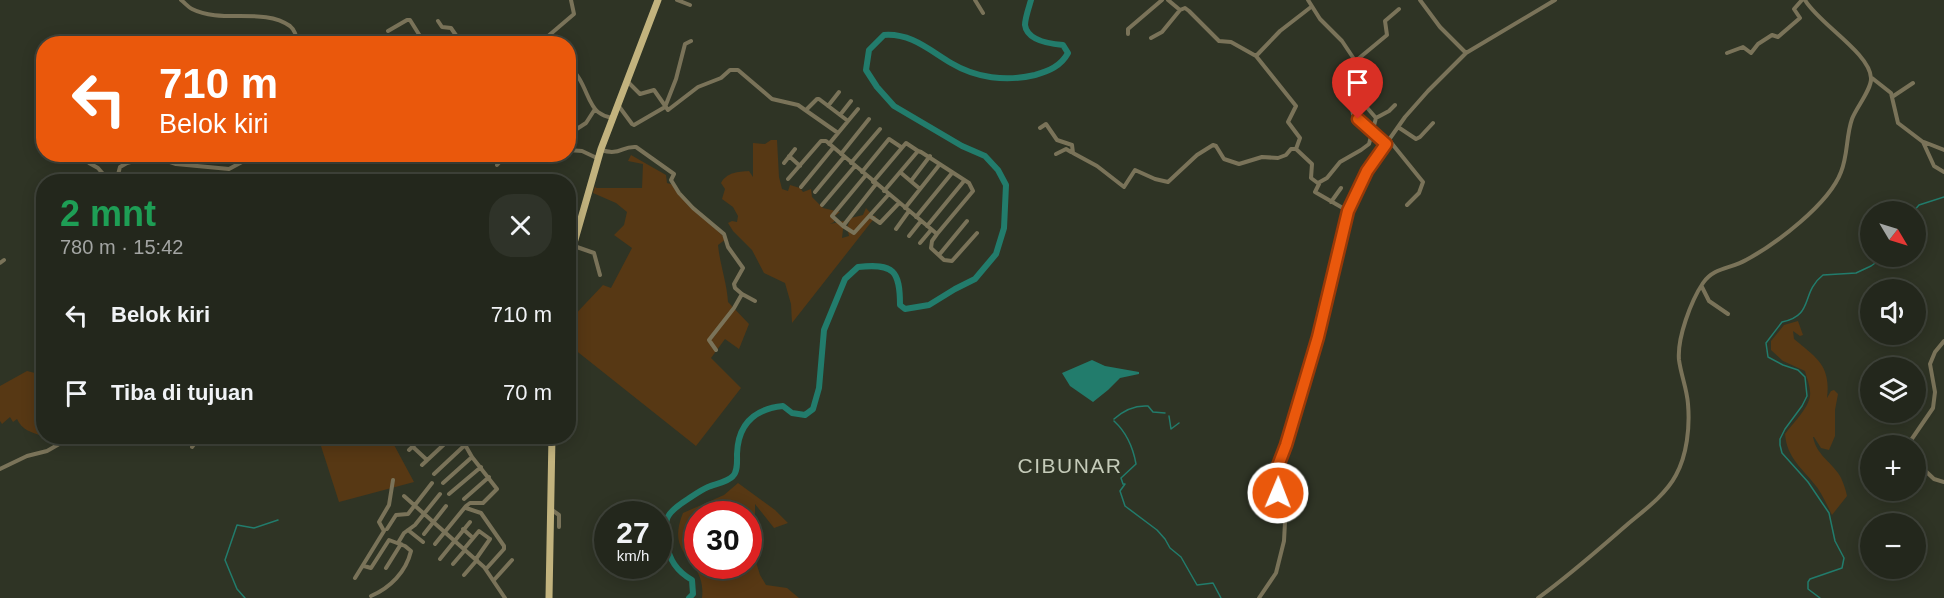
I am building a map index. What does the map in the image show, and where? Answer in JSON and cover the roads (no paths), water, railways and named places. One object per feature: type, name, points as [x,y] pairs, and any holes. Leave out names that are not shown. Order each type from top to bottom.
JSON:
[{"type":"main road","points":[[576,239],[601,149],[658,0]]},
{"type":"main road","points":[[549,598],[552,444]]},
{"type":"street","points":[[181,0],[194,10],[215,15],[264,17],[289,26],[295,36]]},
{"type":"street","points":[[548,36],[574,14],[571,0]]},
{"type":"street","points":[[677,0],[690,5]]},
{"type":"street","points":[[975,0],[983,13]]},
{"type":"street","points":[[1128,34],[1128,30],[1162,0]]},
{"type":"street","points":[[1168,0],[1180,10]]},
{"type":"street","points":[[1308,0],[1320,20],[1342,41],[1356,62]]},
{"type":"street","points":[[1420,0],[1440,27],[1466,53]]},
{"type":"street","points":[[1259,598],[1276,573],[1286,532],[1275,478],[1318,337],[1337,247],[1348,211],[1367,171],[1410,110],[1466,53],[1555,0]]},
{"type":"street","points":[[1727,53],[1741,47],[1751,53],[1758,44],[1772,35],[1778,37],[1800,18],[1794,9],[1803,0],[1814,14],[1860,57],[1871,77],[1888,91],[1892,97],[1898,123],[1923,142],[1936,145],[1944,150]]},
{"type":"street","points":[[1256,56],[1280,31],[1311,7]]},
{"type":"street","points":[[1151,38],[1162,32],[1180,10],[1185,8],[1219,41],[1231,42],[1256,56],[1296,106],[1288,122],[1300,138],[1296,149]]},
{"type":"street","points":[[1348,211],[1315,192],[1318,183],[1327,178],[1339,162],[1367,146],[1374,134],[1376,118],[1350,87],[1350,78],[1356,62],[1387,34],[1385,21],[1399,9]]},
{"type":"street","points":[[388,31],[410,20],[420,36]]},
{"type":"street","points":[[438,21],[442,27],[451,28],[456,36]]},
{"type":"street","points":[[617,104],[634,125],[665,107],[685,44],[691,41]]},
{"type":"street","points":[[627,81],[640,94],[654,90],[668,110],[698,87],[721,78],[730,70],[738,70],[772,99],[798,105],[838,133]]},
{"type":"street","points":[[576,74],[595,109],[612,118]]},
{"type":"street","points":[[1538,598],[1572,573],[1634,520],[1664,492],[1675,477],[1684,453],[1688,416],[1679,346],[1691,309],[1702,286],[1714,272],[1744,262],[1764,249],[1823,201],[1842,172],[1852,119],[1870,84],[1871,77]]},
{"type":"street","points":[[1892,97],[1913,83]]},
{"type":"street","points":[[828,106],[839,92]]},
{"type":"street","points":[[806,110],[817,99],[848,121]]},
{"type":"street","points":[[1350,99],[1352,113],[1374,134],[1388,142],[1424,182],[1419,193],[1407,205]]},
{"type":"street","points":[[840,115],[851,101]]},
{"type":"street","points":[[1376,118],[1395,105]]},
{"type":"street","points":[[576,129],[586,123],[595,109]]},
{"type":"street","points":[[829,144],[858,109]]},
{"type":"street","points":[[815,192],[869,119]]},
{"type":"street","points":[[1398,127],[1416,139],[1433,123]]},
{"type":"street","points":[[1040,128],[1046,124],[1057,140],[1072,145],[1071,152]]},
{"type":"street","points":[[822,205],[880,129]]},
{"type":"street","points":[[889,194],[854,233],[832,216],[889,139],[901,147]]},
{"type":"street","points":[[788,179],[821,141],[826,141],[937,234]]},
{"type":"street","points":[[1923,142],[1934,166],[1944,172]]},
{"type":"street","points":[[843,226],[906,143],[930,156],[973,187],[974,191],[930,245],[944,260],[952,261],[977,233]]},
{"type":"street","points":[[1056,154],[1066,149],[1097,166],[1124,186],[1136,170],[1168,182],[1197,155],[1213,145],[1224,159],[1239,164],[1262,157],[1278,158],[1291,149],[1296,149]]},
{"type":"street","points":[[601,149],[615,153],[635,146],[674,174],[670,180],[679,193],[726,236],[728,247],[743,268],[734,284],[735,288],[755,301]]},
{"type":"street","points":[[801,187],[833,148]]},
{"type":"street","points":[[784,163],[795,149]]},
{"type":"street","points":[[1296,149],[1312,164],[1311,178],[1318,183]]},
{"type":"street","points":[[576,151],[599,159]]},
{"type":"street","points":[[884,190],[918,151]]},
{"type":"street","points":[[789,156],[800,165]]},
{"type":"street","points":[[910,181],[930,156]]},
{"type":"street","points":[[89,162],[103,174]]},
{"type":"street","points":[[117,174],[123,165],[132,162]]},
{"type":"street","points":[[169,162],[223,169],[244,162]]},
{"type":"street","points":[[497,165],[500,162]]},
{"type":"street","points":[[905,208],[940,164]]},
{"type":"street","points":[[900,172],[920,189]]},
{"type":"street","points":[[909,236],[952,173]]},
{"type":"street","points":[[921,243],[929,228],[964,181]]},
{"type":"street","points":[[1331,202],[1341,188]]},
{"type":"street","points":[[870,216],[880,223],[883,222],[899,203]]},
{"type":"street","points":[[896,229],[909,211]]},
{"type":"street","points":[[939,255],[967,221]]},
{"type":"street","points":[[576,247],[595,255],[600,275]]},
{"type":"street","points":[[1702,286],[1709,301],[1728,314]]},
{"type":"street","points":[[716,350],[709,340],[742,294]]},
{"type":"street","points":[[1915,435],[1933,408],[1935,392],[1930,364],[1935,352],[1944,341]]},
{"type":"street","points":[[0,469],[59,444]]},
{"type":"street","points":[[416,444],[411,449],[427,460]]},
{"type":"street","points":[[422,465],[444,444]]},
{"type":"street","points":[[434,474],[465,445],[496,490],[481,504],[467,506],[435,544]]},
{"type":"street","points":[[443,483],[472,457]]},
{"type":"street","points":[[449,494],[481,467]]},
{"type":"street","points":[[1926,471],[1934,479],[1944,482]]},
{"type":"street","points":[[464,499],[489,477]]},
{"type":"street","points":[[355,578],[384,531],[379,522],[389,505],[393,480]]},
{"type":"street","points":[[387,529],[396,515],[406,515],[432,483]]},
{"type":"street","points":[[386,568],[404,533],[424,514],[440,494]]},
{"type":"street","points":[[404,496],[486,569],[505,598]]},
{"type":"street","points":[[424,534],[446,506]]},
{"type":"street","points":[[467,506],[481,513],[499,536],[505,548],[486,569]]},
{"type":"street","points":[[551,510],[559,515],[559,527]]},
{"type":"street","points":[[440,559],[470,522]]},
{"type":"street","points":[[464,529],[473,538]]},
{"type":"street","points":[[408,530],[423,542]]},
{"type":"street","points":[[453,564],[479,531],[494,541],[499,536]]},
{"type":"street","points":[[465,575],[490,539]]},
{"type":"street","points":[[364,566],[371,568],[388,540],[399,543],[411,551],[407,562],[391,584],[371,596]]},
{"type":"street","points":[[494,580],[512,560]]},
{"type":"water","points":[[1092,360],[1105,366],[1139,372],[1139,374],[1120,378],[1093,402],[1070,386],[1062,373]]},
{"type":"waterway","points":[[689,598],[693,594],[692,580],[675,565],[668,550],[666,535],[668,517],[675,508],[698,493],[728,480],[735,474],[741,434],[744,426],[756,415],[783,406],[792,413],[805,415],[813,409],[819,388],[824,330],[845,279],[858,267],[887,268],[896,277],[900,305],[905,309],[929,305],[975,279],[996,254],[1004,228],[1006,185],[998,170],[985,156],[962,146],[894,106],[866,70],[869,50],[884,35],[894,35],[911,40],[951,63],[981,75],[1013,78],[1050,70],[1058,65],[1068,53],[1063,45],[1040,41],[1030,35],[1025,22],[1031,0]]},
{"type":"waterway","points":[[1926,203],[1944,197]]},
{"type":"waterway","points":[[1820,598],[1808,589],[1808,582],[1810,579],[1842,568],[1844,558],[1835,541],[1829,513],[1808,482],[1782,453],[1780,445],[1785,429],[1807,396],[1805,377],[1798,370],[1768,357],[1766,343],[1782,322],[1799,314],[1816,282],[1823,275],[1856,273],[1869,267]]},
{"type":"waterway","points":[[1114,419],[1138,406],[1148,406],[1153,412],[1165,413]]},
{"type":"waterway","points":[[1169,416],[1171,429],[1179,423]]},
{"type":"waterway","points":[[1114,421],[1128,440],[1136,464],[1121,478],[1125,484],[1120,491],[1125,506],[1157,530],[1170,548],[1181,557],[1197,585],[1213,583],[1221,598]]},
{"type":"waterway","points":[[245,598],[237,589],[225,560],[237,525],[254,528],[278,520]]},
{"type":"district","name":"CIBUNAR","points":[[1070,465]]}]
